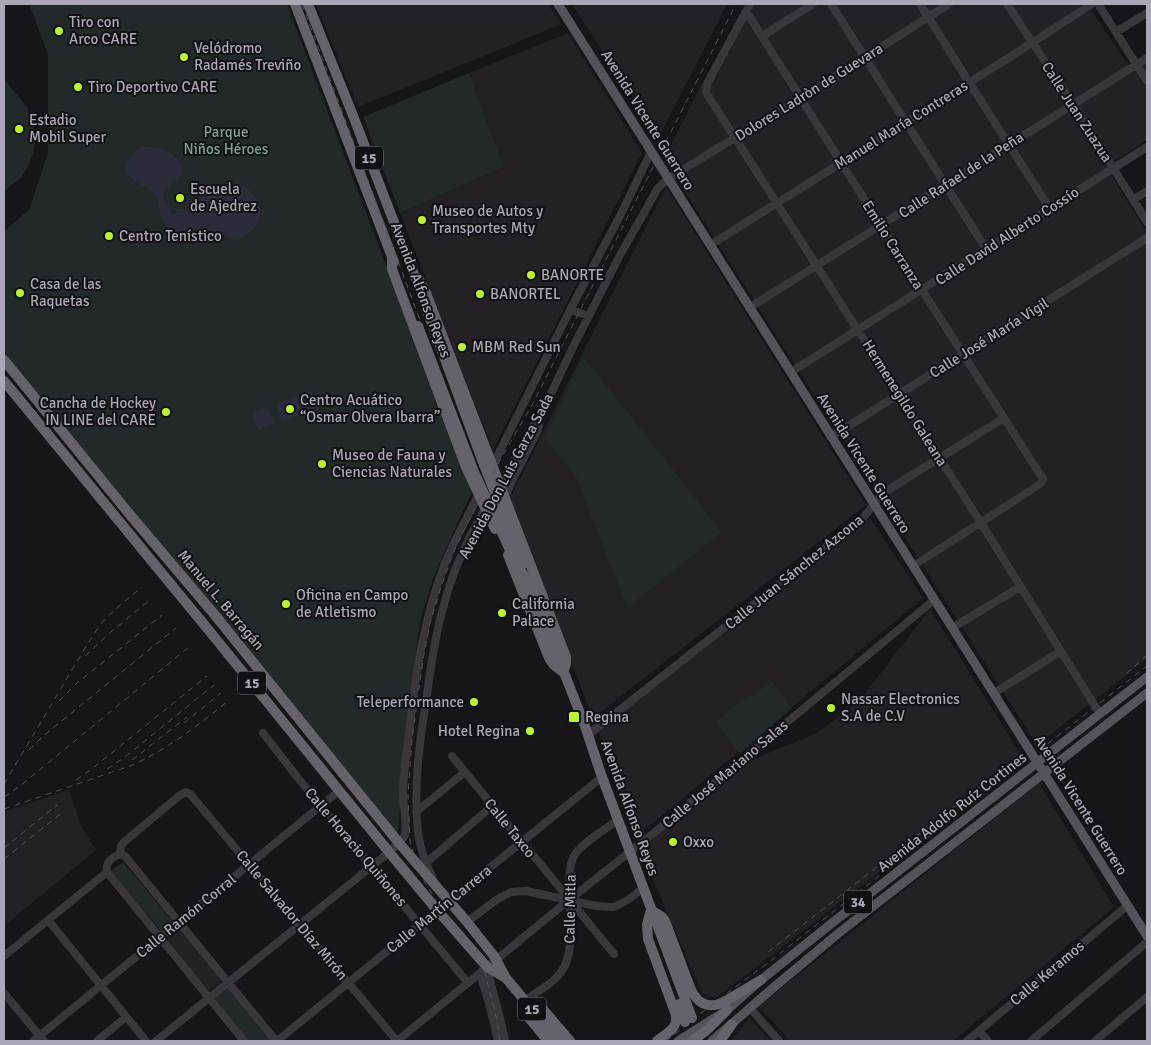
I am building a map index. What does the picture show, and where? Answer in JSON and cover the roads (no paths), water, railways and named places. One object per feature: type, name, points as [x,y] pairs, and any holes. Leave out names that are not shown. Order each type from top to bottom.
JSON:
[{"type":"highway","name":"Avenida Alfonso Reyes","points":[[295,4],[474,472],[516,564],[528,582],[556,652],[675,976],[674,988],[689,1020]]},
{"type":"highway","name":"Avenida Alfonso Reyes","points":[[308,4],[414,276],[484,465],[522,561],[528,582]]},
{"type":"highway","points":[[319,65],[323,42]]},
{"type":"highway","points":[[392,257],[392,269],[466,467],[502,543],[549,658],[563,672],[566,657],[514,526],[426,293],[419,279],[414,276]]},
{"type":"highway","name":"Manuel L. Barragán","points":[[4,360],[399,842],[467,922],[496,960],[506,978],[558,1041]]},
{"type":"highway","name":"Manuel L. Barragán","points":[[4,381],[437,910],[483,970],[506,978]]},
{"type":"highway","points":[[478,495],[500,486]]},
{"type":"highway","points":[[485,509],[506,503]]},
{"type":"highway","points":[[502,543],[514,526]]},
{"type":"highway","points":[[211,633],[220,634],[226,639],[264,684],[276,692]]},
{"type":"highway","points":[[657,1041],[675,1027],[677,1021],[648,939],[647,924],[651,910],[662,917],[665,922],[692,990],[700,1002],[709,1006],[718,1005],[762,980]]},
{"type":"highway","points":[[548,1041],[526,1013],[525,1001],[535,1003],[541,1007],[570,1041]]},
{"type":"highway","points":[[692,1041],[707,1030],[727,1010]]},
{"type":"highway","points":[[720,1041],[732,1024]]},
{"type":"main road","name":"Avenida Vicente Guerrero","points":[[558,4],[1147,936]]},
{"type":"main road","name":"Avenida Adolfo Ruíz Cortines","points":[[678,1041],[727,1010],[832,923],[1147,677]]},
{"type":"main road","name":"Avenida Adolfo Ruíz Cortines","points":[[712,1041],[840,932],[1147,693]]},
{"type":"street","points":[[762,36],[813,4]]},
{"type":"street","points":[[831,4],[986,249]]},
{"type":"street","points":[[920,4],[1050,208]]},
{"type":"street","name":"Dolores Ladròn de Guevara","points":[[668,179],[801,98],[949,4]]},
{"type":"street","name":"Calle Juan Zuazua","points":[[1007,4],[1147,222]]},
{"type":"street","name":"Manuel María Contreras","points":[[710,246],[1092,4]]},
{"type":"street","points":[[1098,4],[1147,81]]},
{"type":"street","name":"Emilio Carranza","points":[[748,8],[762,36],[881,226],[1043,479],[1041,483],[981,523]]},
{"type":"street","name":"Hermenegildo Galeana","points":[[748,8],[708,82],[707,94],[940,458],[1100,714]]},
{"type":"street","points":[[1116,32],[1147,13]]},
{"type":"street","name":"Calle Rafael de la Peña","points":[[750,308],[1147,58]]},
{"type":"street","name":"Calle David Alberto Cossío","points":[[790,372],[1147,147]]},
{"type":"street","name":"Avenida Don Luis Garza Sada","points":[[399,842],[405,834],[403,796],[416,672],[426,620],[445,563],[570,310],[620,216],[651,152]]},
{"type":"street","name":"Avenida Don Luis Garza Sada","points":[[436,885],[420,845],[416,812],[423,717],[433,651],[445,601],[461,557],[485,509],[537,419],[654,193],[668,179]]},
{"type":"street","points":[[1133,200],[1147,191]]},
{"type":"street","name":"Calle José María Vigil","points":[[831,436],[1147,238]]},
{"type":"street","points":[[570,310],[589,316]]},
{"type":"street","name":"Calle Juan Sánchez Azcona","points":[[588,735],[863,518],[883,493],[1004,418]]},
{"type":"street","points":[[506,503],[510,484],[538,430],[537,419]]},
{"type":"street","points":[[913,566],[981,523]]},
{"type":"street","points":[[952,628],[1020,587]]},
{"type":"street","name":"Calle José Mariano Salas","points":[[397,1041],[630,852],[934,600]]},
{"type":"street","points":[[994,693],[1061,651]]},
{"type":"street","name":"Calle Horacio Quiñones","points":[[263,734],[468,983]]},
{"type":"street","name":"Calle Taxco","points":[[452,756],[614,954]]},
{"type":"street","points":[[416,812],[465,772]]},
{"type":"street","name":"Calle Martín Carrera","points":[[276,1041],[602,778]]},
{"type":"street","name":"Calle Ramón Corral","points":[[39,1040],[100,986],[339,791]]},
{"type":"street","name":"Calle Salvador Díaz Mirón","points":[[122,852],[124,842],[178,796],[186,792],[194,797],[397,1041]]},
{"type":"street","points":[[426,863],[492,806]]},
{"type":"street","name":"Calle Mitla","points":[[525,1001],[551,982],[564,969],[570,941],[570,872],[576,852],[618,820]]},
{"type":"street","points":[[156,1041],[399,842]]},
{"type":"street","points":[[244,1041],[107,872],[108,862],[116,856],[122,852],[276,1041]]},
{"type":"street","points":[[4,956],[107,872]]},
{"type":"street","points":[[467,922],[496,900],[511,892],[526,891],[596,906],[614,907],[628,900],[643,888]]},
{"type":"street","name":"Calle Keramos","points":[[967,1041],[1128,905]]},
{"type":"street","points":[[48,920],[146,1041]]},
{"type":"street","points":[[1032,1041],[1147,942]]},
{"type":"street","points":[[483,970],[498,1041]]},
{"type":"street","points":[[483,970],[490,982],[500,1015],[505,1041]]},
{"type":"street","points":[[4,993],[39,1040]]},
{"type":"street","points":[[1095,1041],[1147,997]]},
{"type":"street","points":[[750,1008],[779,1041]]},
{"type":"street","points":[[97,1041],[126,1018]]},
{"type":"street","points":[[979,1031],[988,1041]]},
{"type":"railway","points":[[302,4],[464,438]]},
{"type":"railway","points":[[500,1041],[497,1020],[484,969],[458,930],[440,908],[419,872],[410,841],[408,795],[412,739],[430,623],[441,587],[462,534],[500,460],[532,405],[736,4]]},
{"type":"railway","points":[[4,784],[100,625],[142,587]]},
{"type":"railway","points":[[85,656],[150,600]]},
{"type":"railway","points":[[59,701],[77,683],[162,615]]},
{"type":"railway","points":[[29,750],[42,737],[176,628]]},
{"type":"railway","points":[[4,797],[20,786],[189,647]]},
{"type":"railway","points":[[1126,674],[1147,655]]},
{"type":"railway","points":[[666,1041],[1147,666]]},
{"type":"railway","points":[[76,780],[207,676]]},
{"type":"railway","points":[[107,769],[125,757],[214,685]]},
{"type":"railway","points":[[184,723],[221,693]]},
{"type":"railway","points":[[4,809],[144,760],[181,737],[228,701]]},
{"type":"railway","points":[[132,760],[187,717]]},
{"type":"railway","points":[[768,952],[1000,771]]},
{"type":"railway","points":[[4,848],[57,805]]},
{"type":"railway","points":[[4,859],[64,811]]},
{"type":"place","name":"Tiro con Arco CARE","points":[[59,31]]},
{"type":"place","name":"Velódromo Radamés Treviño","points":[[184,57]]},
{"type":"place","name":"Tiro Deportivo CARE","points":[[78,87]]},
{"type":"place","name":"Estadio Mobil Super","points":[[19,129]]},
{"type":"place","name":"Escuela de Ajedrez","points":[[180,198]]},
{"type":"place","name":"Museo de Autos y Transportes Mty","points":[[422,220]]},
{"type":"place","name":"Centro Tenístico","points":[[109,236]]},
{"type":"place","name":"BANORTE","points":[[531,275]]},
{"type":"place","name":"Casa de las Raquetas","points":[[20,293]]},
{"type":"place","name":"BANORTEL","points":[[480,294]]},
{"type":"place","name":"MBM Red Sun","points":[[462,347]]},
{"type":"place","name":"Centro Acuático “Osmar Olvera Ibarra”","points":[[290,409]]},
{"type":"place","name":"Cancha de Hockey IN LINE del CARE","points":[[166,412]]},
{"type":"place","name":"Museo de Fauna y Ciencias Naturales","points":[[322,464]]},
{"type":"place","name":"Oficina en Campo de Atletismo","points":[[286,604]]},
{"type":"place","name":"California Palace","points":[[502,613]]},
{"type":"place","name":"Teleperformance","points":[[474,702]]},
{"type":"place","name":"Nassar Electronics S.A de C.V","points":[[831,708]]},
{"type":"place","name":"Regina","points":[[574,717]]},
{"type":"place","name":"Hotel Regina","points":[[530,731]]},
{"type":"place","name":"Oxxo","points":[[673,842]]},
{"type":"park label","name":"Parque Niños Héroes","points":[[226,140]]}]
